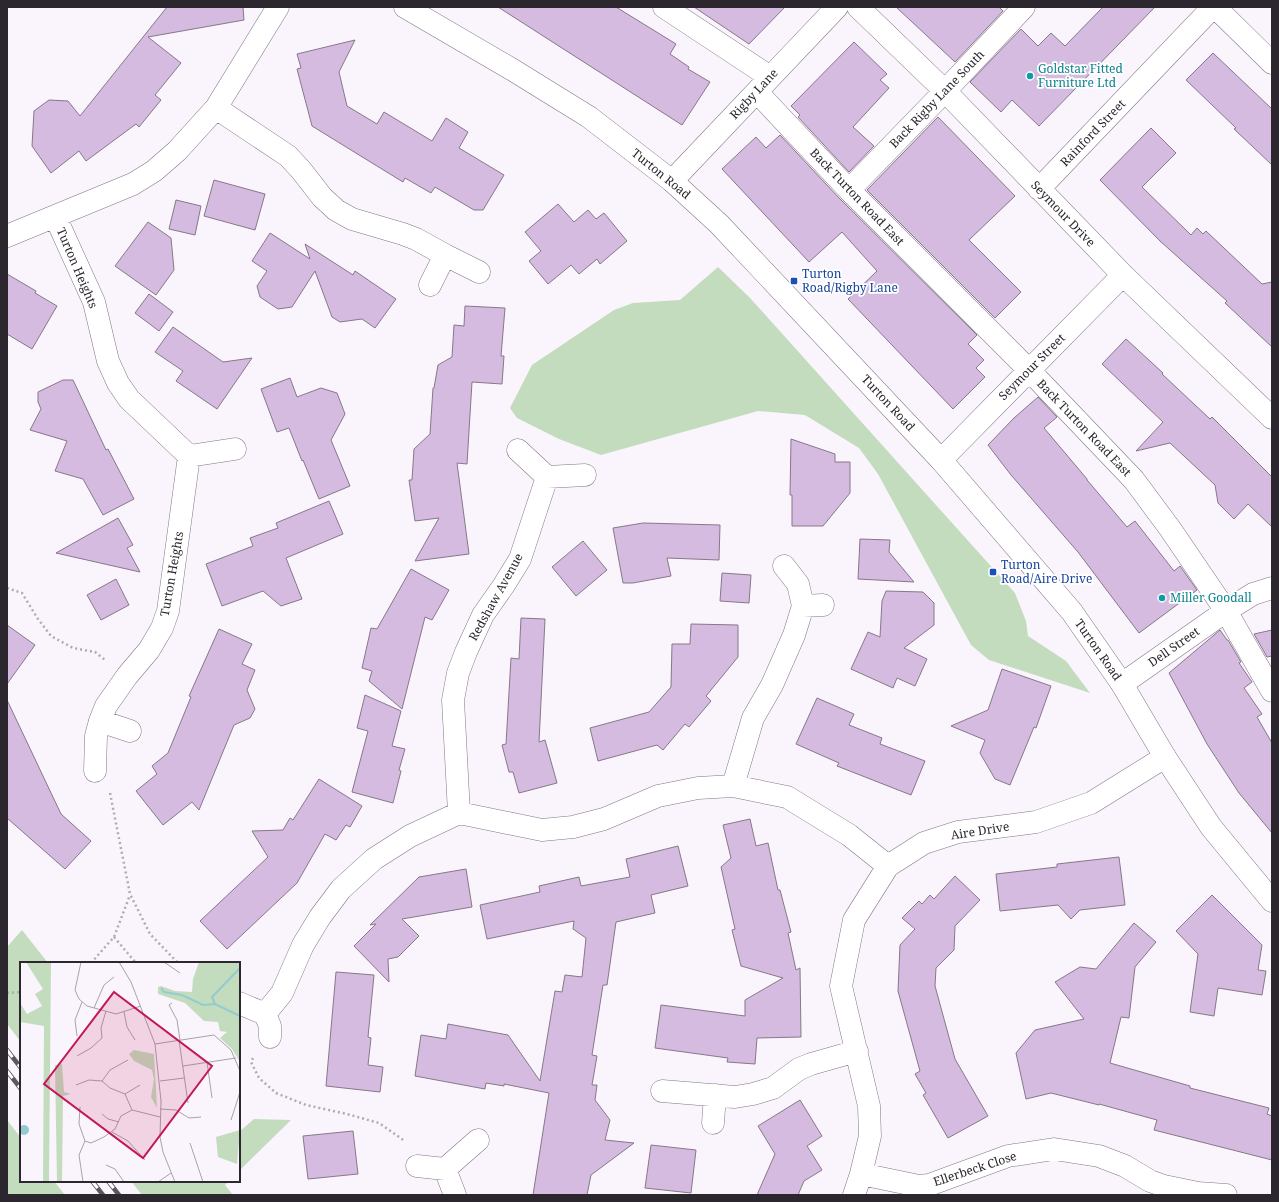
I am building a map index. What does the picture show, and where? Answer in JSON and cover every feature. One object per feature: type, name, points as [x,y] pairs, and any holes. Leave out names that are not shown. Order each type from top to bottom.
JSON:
[{"type":"street","name":"Turton Heights","points":[[7,236],[133,184],[154,171],[177,151],[216,108],[278,7]]},
{"type":"street","name":"Turton Road","points":[[405,7],[513,70],[589,117],[672,181],[719,224],[941,460],[1072,612],[1122,684],[1165,757],[1210,827],[1272,901]]},
{"type":"street","name":"Back Turton Road East","points":[[664,7],[763,85],[849,190],[1029,370],[1134,480],[1171,530],[1226,610],[1272,691]]},
{"type":"street","name":"Rigby Lane","points":[[672,181],[837,7]]},
{"type":"street","name":"Seymour Drive","points":[[858,7],[945,91],[1123,275],[1272,418]]},
{"type":"street","name":"Back Rigby Lane South","points":[[849,190],[1024,7]]},
{"type":"street","points":[[1214,7],[1272,63]]},
{"type":"street","name":"Rainford Street","points":[[1039,189],[1214,7]]},
{"type":"street","points":[[216,108],[288,156],[322,197],[336,210],[352,219],[416,239],[479,272]]},
{"type":"street","name":"Turton Heights","points":[[55,216],[94,302],[108,361],[118,383],[129,399],[189,456],[168,611],[162,628],[149,650],[127,676],[106,706],[96,736],[95,771]]},
{"type":"street","points":[[430,285],[444,255]]},
{"type":"street","name":"Seymour Street","points":[[941,460],[1123,275]]},
{"type":"street","points":[[189,456],[235,449]]},
{"type":"street","points":[[518,450],[547,477],[585,475]]},
{"type":"street","name":"Redshaw Avenue","points":[[459,813],[454,700],[458,673],[483,615],[520,559],[547,477]]},
{"type":"street","points":[[733,786],[753,718],[772,685],[794,636],[813,606],[784,566]]},
{"type":"street","name":"Dell Street","points":[[1122,684],[1226,610],[1252,594],[1272,588]]},
{"type":"street","points":[[100,721],[130,731]]},
{"type":"street","name":"Aire Drive","points":[[854,1195],[861,1174],[870,1136],[869,1106],[841,986],[854,920],[888,866],[924,843],[958,832],[1036,822],[1091,803],[1165,757]]},
{"type":"street","points":[[265,1014],[282,993],[303,944],[320,916],[341,889],[374,859],[410,836],[459,813],[542,830],[573,827],[604,819],[658,796],[698,788],[733,786],[787,797],[849,835],[888,866]]},
{"type":"street","points":[[240,1003],[265,1014],[270,1026],[270,1037]]},
{"type":"street","points":[[662,1091],[734,1097],[753,1094],[772,1088],[805,1066],[857,1051]]},
{"type":"street","points":[[713,1124],[715,1095]]},
{"type":"street","points":[[417,1166],[446,1168],[478,1140]]},
{"type":"street","name":"Ellerbeck Close","points":[[861,1174],[919,1186],[929,1185],[1008,1156],[1054,1148],[1099,1156],[1125,1166],[1150,1181],[1164,1186],[1198,1193],[1226,1195]]},
{"type":"street","points":[[446,1168],[456,1195]]},
{"type":"path","points":[[7,588],[22,593],[38,619],[51,636],[73,648],[95,652],[127,676]]},
{"type":"path","points":[[95,771],[108,786],[130,894],[150,934],[177,962]]},
{"type":"path","points":[[92,962],[114,937],[130,894]]},
{"type":"path","points":[[114,937],[135,962]]},
{"type":"path","points":[[7,993],[20,992]]},
{"type":"path","points":[[270,1037],[258,1046],[251,1062],[259,1078],[276,1093],[306,1105],[379,1123],[402,1139],[417,1166]]},
{"type":"green space","points":[[718,267],[750,298],[1015,593],[1026,621],[1028,636],[1066,661],[1090,693],[989,660],[971,645],[878,474],[859,448],[805,415],[758,411],[601,455],[559,439],[517,418],[510,408],[532,365],[614,310],[633,303],[680,300]]},
{"type":"green space","points":[[22,930],[47,962],[20,962],[20,1041],[7,1024],[7,947]]},
{"type":"green space","points":[[254,1119],[291,1120],[240,1170],[240,1131]]},
{"type":"green space","points":[[7,1120],[20,1137],[20,1182],[55,1182],[65,1195],[7,1195]]},
{"type":"green space","points":[[132,1182],[228,1182],[225,1185],[233,1195],[142,1195]]},
{"type":"building","points":[[167,7],[243,7],[244,20],[148,37],[181,63],[155,95],[161,100],[139,127],[136,124],[86,161],[79,151],[51,173],[32,146],[34,111],[49,100],[68,101],[80,116]]},
{"type":"building","points":[[498,7],[616,7],[676,44],[670,54],[689,67],[688,69],[710,82],[682,125]]},
{"type":"building","points":[[694,7],[785,7],[749,44]]},
{"type":"building","points":[[896,7],[999,7],[1003,11],[955,62]]},
{"type":"building","name":"Goldstar Fitted Furniture Ltd","points":[[1103,7],[1155,7],[1039,126],[1012,100],[1001,112],[970,82],[1021,29],[1038,46],[1051,33],[1065,46]]},
{"type":"building","points":[[355,40],[339,72],[347,106],[377,124],[384,112],[432,141],[446,118],[468,132],[459,148],[504,175],[483,210],[474,210],[435,187],[431,193],[405,178],[403,182],[312,126],[297,69],[301,68],[297,54]]},
{"type":"building","points":[[854,42],[887,74],[880,80],[889,88],[853,127],[874,146],[849,172],[798,117],[800,115],[791,106]]},
{"type":"building","points":[[1213,53],[1272,109],[1272,165],[1186,80]]},
{"type":"building","points":[[938,117],[1015,196],[969,240],[1021,292],[995,318],[867,190]]},
{"type":"building","points":[[1151,128],[1176,153],[1142,187],[1191,235],[1197,228],[1203,234],[1206,231],[1262,284],[1272,282],[1272,347],[1225,303],[1227,301],[1160,241],[1100,180]]},
{"type":"building","points":[[780,135],[840,199],[977,335],[968,344],[984,360],[976,368],[985,377],[953,409],[848,299],[877,271],[842,232],[809,262],[722,169],[756,137],[766,148]]},
{"type":"building","points":[[214,180],[265,194],[255,230],[204,216]]},
{"type":"building","points":[[176,200],[201,206],[195,235],[169,229]]},
{"type":"building","points":[[558,204],[574,222],[588,210],[596,219],[604,213],[627,241],[600,264],[597,259],[579,274],[571,265],[548,284],[529,261],[541,251],[525,232]]},
{"type":"building","points":[[148,222],[171,238],[174,270],[156,295],[115,266]]},
{"type":"building","points":[[270,233],[310,259],[305,244],[353,275],[355,271],[396,299],[375,328],[362,319],[340,322],[332,317],[315,271],[292,307],[278,309],[260,297],[257,286],[267,271],[252,261]]},
{"type":"building","points":[[7,274],[36,291],[35,293],[57,306],[32,349],[7,334]]},
{"type":"building","points":[[149,294],[173,312],[159,331],[135,313]]},
{"type":"building","points":[[465,306],[505,308],[501,356],[504,356],[502,384],[472,382],[467,464],[457,463],[469,554],[415,561],[439,518],[415,521],[409,480],[412,480],[414,449],[430,434],[433,388],[438,365],[452,357],[454,325],[464,326]]},
{"type":"building","points":[[173,327],[223,362],[252,358],[217,409],[176,381],[183,371],[155,352]]},
{"type":"building","points":[[1126,339],[1210,419],[1212,417],[1272,477],[1272,527],[1248,504],[1234,519],[1218,503],[1215,485],[1170,443],[1136,451],[1163,422],[1102,364]]},
{"type":"building","points":[[290,378],[297,397],[321,388],[337,393],[345,414],[331,440],[350,486],[319,499],[289,428],[277,432],[261,389]]},
{"type":"building","points":[[63,380],[73,380],[106,450],[108,449],[134,499],[103,515],[83,479],[55,471],[67,441],[30,430],[41,409],[38,402],[38,392]]},
{"type":"building","points":[[1038,397],[1057,417],[1044,428],[1127,527],[1135,521],[1174,571],[1180,566],[1197,590],[1139,633],[1078,552],[1011,475],[988,445],[1014,418]]},
{"type":"building","points":[[791,439],[835,454],[835,462],[850,462],[850,493],[823,526],[792,526],[792,495],[790,495]]},
{"type":"building","points":[[329,501],[343,534],[286,558],[302,599],[281,606],[263,591],[222,606],[206,564],[253,546],[250,538],[278,528],[276,523]]},
{"type":"building","points":[[118,518],[133,545],[127,548],[140,572],[56,553]]},
{"type":"building","points":[[643,523],[720,525],[719,560],[667,558],[671,576],[633,583],[623,583],[613,528]]},
{"type":"building","points":[[860,539],[890,540],[889,552],[914,582],[858,579]]},
{"type":"building","points":[[583,541],[607,570],[576,596],[552,567]]},
{"type":"building","points":[[411,569],[449,590],[432,620],[425,617],[402,709],[369,681],[372,671],[362,668],[371,628],[377,629]]},
{"type":"building","points":[[722,573],[751,575],[749,603],[720,601]]},
{"type":"building","points":[[116,579],[129,605],[101,620],[87,595]]},
{"type":"building","points":[[886,591],[923,592],[934,603],[934,625],[904,648],[927,659],[915,686],[897,678],[893,688],[851,669],[868,632],[880,637],[882,601]]},
{"type":"building","points":[[521,618],[545,619],[539,742],[545,740],[557,783],[519,793],[513,772],[509,772],[502,745],[506,744],[511,658],[519,659]]},
{"type":"building","points":[[691,624],[738,625],[738,657],[706,696],[711,701],[689,727],[685,724],[663,750],[657,745],[598,761],[590,728],[649,712],[671,687],[672,644],[690,644]]},
{"type":"building","points":[[7,625],[35,645],[7,684]]},
{"type":"building","points":[[219,629],[252,644],[242,664],[255,670],[247,690],[255,709],[250,718],[234,725],[199,810],[192,802],[163,825],[136,791],[157,774],[152,766],[168,753],[191,697],[189,696]]},
{"type":"building","points":[[1220,630],[1228,640],[1241,662],[1239,663],[1252,682],[1244,688],[1262,714],[1257,717],[1272,743],[1272,833],[1239,793],[1207,744],[1169,673]]},
{"type":"building","points":[[1272,630],[1272,656],[1267,657],[1254,634]]},
{"type":"building","points":[[1002,669],[1051,686],[1036,728],[1034,727],[1010,785],[995,779],[980,753],[985,740],[951,726],[988,710]]},
{"type":"building","points":[[365,695],[401,711],[392,746],[405,749],[399,770],[401,771],[393,803],[352,792],[368,731],[357,728]]},
{"type":"building","points":[[817,698],[854,714],[849,725],[882,738],[880,744],[925,761],[911,795],[837,766],[839,763],[796,744]]},
{"type":"building","points":[[7,700],[61,814],[91,841],[65,869],[7,818]]},
{"type":"building","points":[[319,779],[362,806],[350,827],[346,825],[336,840],[325,834],[297,883],[227,949],[200,921],[268,857],[252,831],[283,830],[290,818],[293,820]]},
{"type":"building","points":[[750,819],[756,846],[768,843],[778,890],[780,890],[791,932],[788,933],[796,970],[800,968],[801,1037],[757,1038],[755,1064],[727,1062],[728,1058],[655,1048],[661,1005],[745,1016],[745,1000],[783,978],[741,966],[732,930],[735,929],[721,867],[731,858],[723,825]]},
{"type":"building","points":[[678,846],[688,886],[651,895],[655,913],[616,922],[607,985],[603,985],[592,1055],[597,1056],[592,1085],[597,1085],[595,1100],[610,1120],[605,1140],[634,1143],[591,1175],[587,1195],[533,1195],[549,1093],[504,1084],[504,1086],[486,1083],[485,1089],[415,1076],[421,1035],[446,1039],[448,1024],[508,1035],[540,1081],[555,991],[562,992],[565,975],[582,977],[586,938],[573,929],[574,921],[487,939],[480,905],[540,892],[539,886],[579,877],[581,886],[630,877],[626,859]]},
{"type":"building","points":[[1119,857],[1125,905],[1080,910],[1071,919],[1058,905],[1000,911],[996,874],[1057,867],[1057,864]]},
{"type":"building","points":[[466,869],[472,907],[402,919],[419,936],[398,957],[388,959],[389,982],[354,946],[376,924],[370,925],[419,877]]},
{"type":"building","points":[[955,876],[980,900],[955,926],[954,950],[936,968],[935,986],[955,1059],[988,1116],[948,1138],[923,1095],[926,1093],[915,1074],[920,1071],[898,991],[900,945],[915,929],[902,918],[919,901],[922,904],[930,895],[934,899]]},
{"type":"building","points":[[1212,895],[1262,945],[1258,970],[1266,971],[1262,995],[1218,988],[1214,1016],[1190,1012],[1198,954],[1176,931]]},
{"type":"building","points":[[1134,923],[1156,942],[1135,967],[1129,1018],[1121,1017],[1110,1063],[1190,1086],[1190,1088],[1269,1108],[1267,1114],[1272,1116],[1272,1160],[1154,1130],[1157,1120],[1099,1104],[1051,1093],[1026,1099],[1016,1053],[1035,1030],[1084,1019],[1055,982],[1080,967],[1096,969]]},
{"type":"building","points":[[336,972],[374,975],[368,1037],[371,1038],[368,1065],[383,1067],[380,1092],[326,1086]]},
{"type":"building","points":[[800,1100],[822,1136],[807,1146],[822,1170],[804,1181],[798,1195],[757,1195],[775,1154],[758,1126]]},
{"type":"building","points":[[353,1131],[358,1174],[308,1179],[303,1136]]},
{"type":"building","points":[[651,1145],[696,1150],[691,1193],[645,1188]]},
{"type":"railway","points":[[7,1050],[20,1067]]},
{"type":"railway","points":[[7,1071],[20,1088]]},
{"type":"railway","points":[[93,1182],[103,1195]]},
{"type":"railway","points":[[109,1182],[119,1195]]},
{"type":"place","name":"Goldstar Fitted Furniture Ltd","points":[[1030,76]]},
{"type":"place","name":"Turton Road/Rigby Lane","points":[[794,281]]},
{"type":"place","name":"Turton Road/Aire Drive","points":[[993,572]]},
{"type":"place","name":"Miller Goodall","points":[[1162,598]]}]
